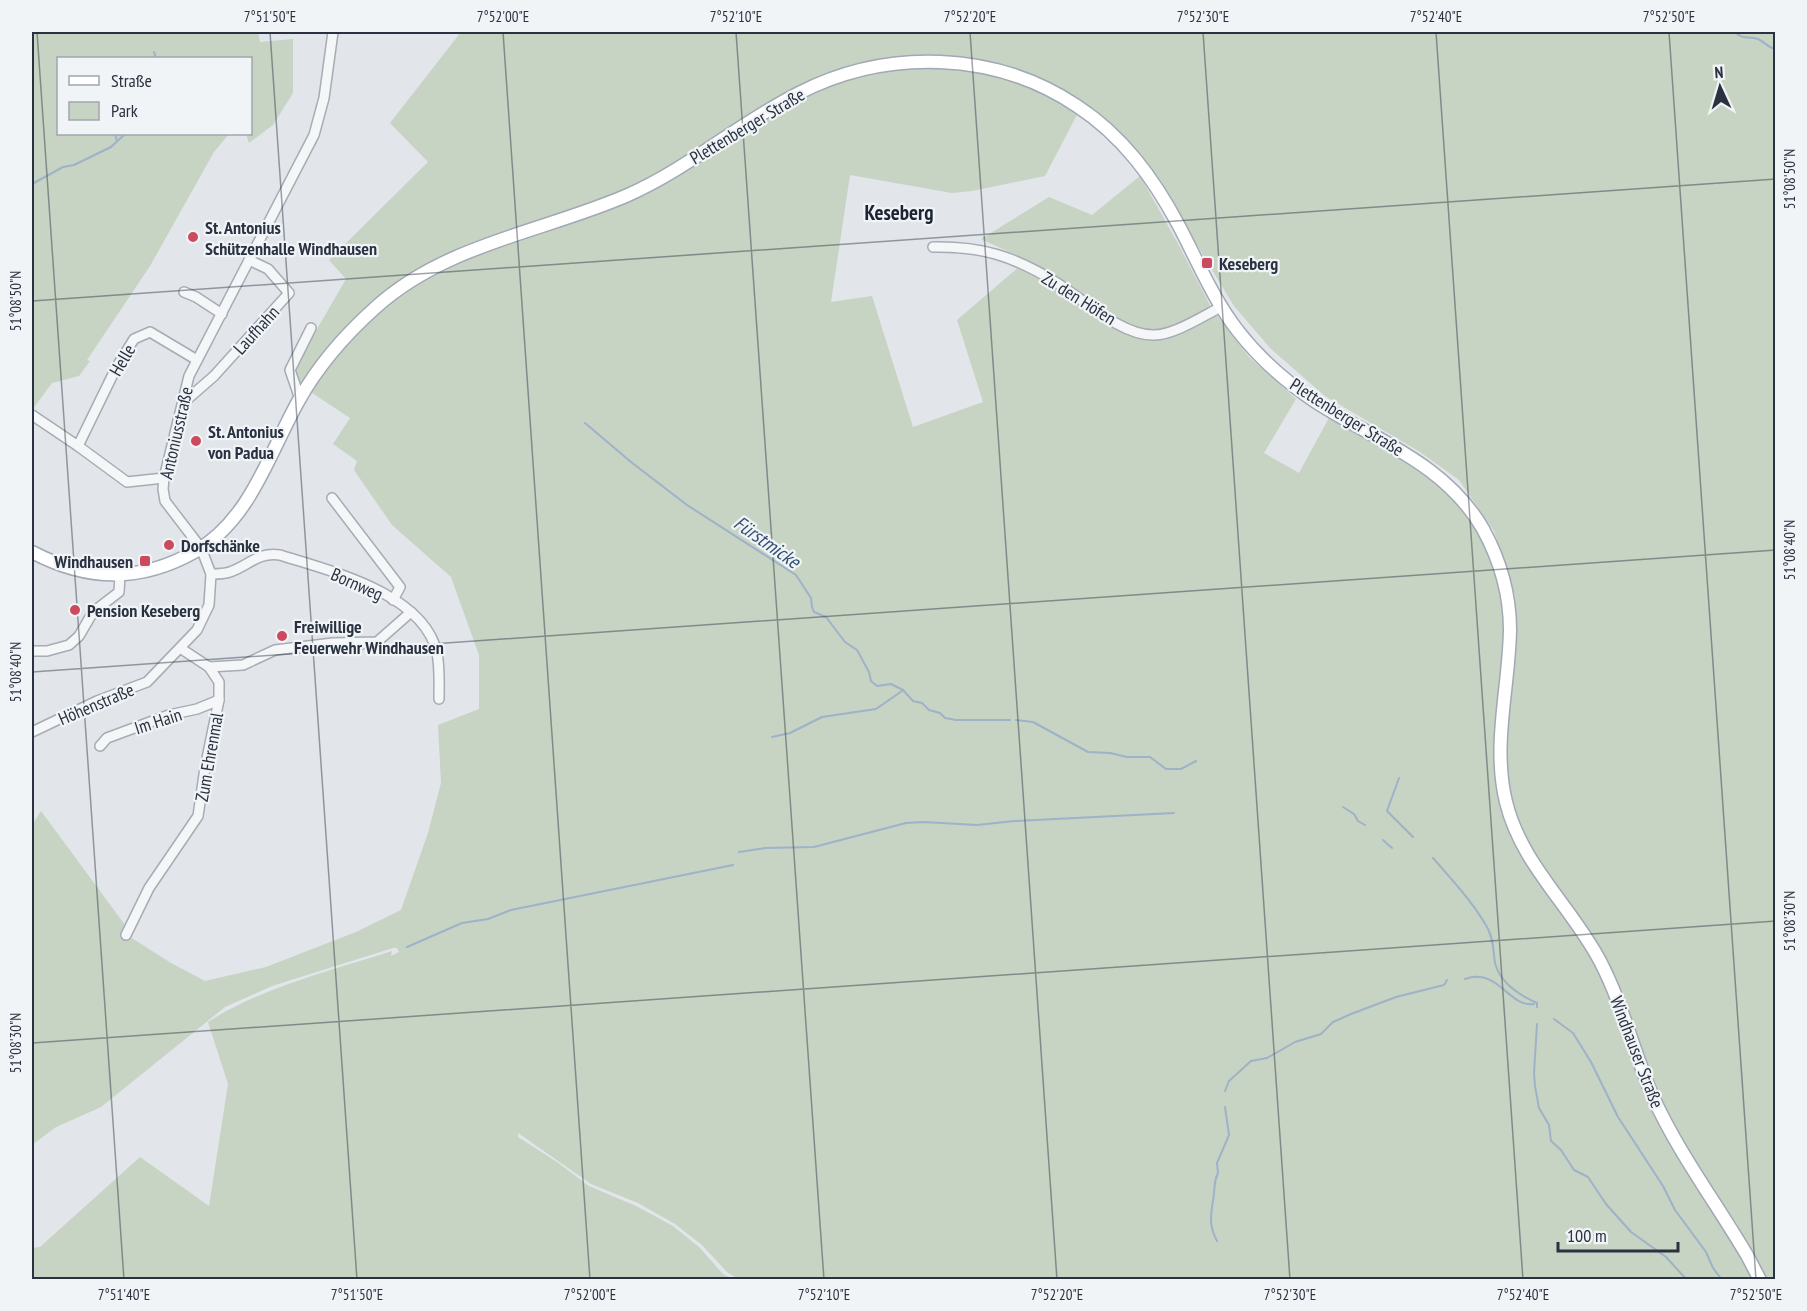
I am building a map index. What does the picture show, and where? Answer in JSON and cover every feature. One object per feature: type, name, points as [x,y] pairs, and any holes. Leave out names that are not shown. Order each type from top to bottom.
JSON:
[{"type":"main road","name":"Plettenberger Straße","points":[[32,552],[65,568],[87,573],[120,574],[162,567],[201,548],[227,527],[239,513],[300,399],[317,372],[335,350],[377,305],[441,263],[486,244],[597,208],[626,196],[657,181],[798,93],[846,74],[887,64],[960,63],[1018,76],[1035,83],[1081,108],[1111,132],[1146,170],[1221,307],[1248,344],[1287,381],[1316,402],[1420,463],[1451,489],[1480,523],[1498,562],[1508,605],[1510,636],[1500,759],[1503,792],[1513,825]]},
{"type":"main road","name":"Windhauser Straße","points":[[1513,825],[1532,861],[1596,954],[1619,1003],[1662,1117],[1743,1248],[1760,1280]]},
{"type":"street","name":"Antoniusstraße","points":[[201,548],[165,501],[163,489],[189,376],[314,135],[324,98],[333,32]]},
{"type":"street","name":"Zu den Höfen","points":[[933,248],[986,250],[1012,260],[1053,280],[1122,326],[1146,335],[1168,332],[1221,307]]},
{"type":"street","name":"Laufhahn","points":[[183,403],[214,376],[289,293],[268,269],[249,260]]},
{"type":"street","points":[[184,292],[222,314]]},
{"type":"street","points":[[300,399],[290,370],[312,328]]},
{"type":"street","name":"Helle","points":[[78,446],[116,368],[134,339],[150,332],[197,360]]},
{"type":"street","points":[[32,415],[126,482],[164,478]]},
{"type":"street","points":[[332,498],[400,587],[393,600]]},
{"type":"street","name":"Höhenstraße","points":[[32,732],[97,701],[147,682],[197,630],[209,605],[211,574],[201,548]]},
{"type":"street","name":"Bornweg","points":[[211,574],[230,572],[269,554],[280,555],[351,578],[393,600],[411,612],[429,632],[437,652],[440,699]]},
{"type":"street","points":[[32,651],[47,651],[69,645],[79,636],[93,612],[119,592],[120,574]]},
{"type":"street","points":[[180,648],[209,667],[243,665],[275,650],[333,643],[377,642],[411,612]]},
{"type":"street","name":"Zum Ehrenmal","points":[[126,935],[149,888],[198,816],[219,700],[219,682],[209,667]]},
{"type":"street","name":"Im Hain","points":[[100,746],[107,738],[169,715],[196,710],[219,700]]},
{"type":"green space","points":[[32,32],[258,32],[260,42],[293,39],[293,93],[273,125],[249,143],[246,135],[252,135],[252,57],[57,57],[57,135],[228,135],[214,152],[150,266],[87,360],[90,361],[79,376],[52,383],[32,410]]},
{"type":"green space","points":[[461,32],[1775,32],[1775,1279],[738,1279],[727,1272],[702,1245],[675,1224],[638,1203],[591,1184],[518,1133],[518,1137],[589,1186],[636,1206],[673,1226],[699,1247],[723,1274],[732,1279],[32,1280],[32,1248],[40,1247],[140,1157],[209,1206],[228,1084],[208,1022],[274,989],[392,951],[391,956],[399,952],[397,948],[393,948],[272,986],[225,1007],[101,1107],[56,1127],[32,1145],[32,825],[41,811],[125,925],[127,935],[205,981],[266,967],[356,932],[401,910],[428,833],[441,783],[438,725],[479,709],[479,655],[451,577],[392,525],[354,470],[357,461],[333,444],[350,418],[303,387],[294,369],[346,279],[329,260],[428,162],[390,123]],"holes":[[[1095,109],[1134,150],[1175,209],[1234,306],[1271,349],[1325,396],[1420,452],[1459,480],[1494,531],[1515,596],[1516,619],[1511,623],[1494,566],[1474,526],[1440,488],[1397,457],[1330,416],[1299,473],[1264,453],[1296,399],[1249,357],[1212,309],[1140,176],[1092,215],[1049,197],[981,239],[1027,260],[957,320],[983,402],[913,427],[872,296],[831,302],[850,175],[952,193],[1045,176],[1079,111]]]},
{"type":"waterway","points":[[1735,32],[1743,37],[1758,39],[1776,49]]},
{"type":"waterway","points":[[154,52],[156,57]]},
{"type":"waterway","points":[[115,135],[117,141]]},
{"type":"waterway","points":[[32,184],[63,167],[74,165],[111,147],[124,135]]},
{"type":"waterway","name":"Fürstmicke","points":[[585,423],[687,505],[796,575],[811,598],[814,612],[826,617],[845,642],[857,650],[869,672],[871,681],[877,686],[891,684],[903,690],[913,701],[922,703],[929,710],[940,713],[945,718],[1010,720]]},
{"type":"waterway","points":[[772,737],[790,733],[822,717],[876,709],[902,691]]},
{"type":"waterway","name":"Fürstmicke","points":[[1016,720],[1033,722],[1088,752],[1110,753],[1127,757],[1150,757],[1166,769],[1181,769],[1196,761]]},
{"type":"waterway","points":[[1399,778],[1387,811],[1413,837]]},
{"type":"waterway","name":"Fürstmicke","points":[[1343,807],[1365,825]]},
{"type":"waterway","points":[[739,852],[765,848],[814,847],[906,823],[977,825],[1174,813]]},
{"type":"waterway","name":"Fürstmicke","points":[[1383,840],[1392,848]]},
{"type":"waterway","name":"Fürstmicke","points":[[1433,858],[1469,900],[1487,927],[1492,940],[1495,963],[1501,977],[1517,992],[1537,1003],[1537,1007]]},
{"type":"waterway","points":[[407,947],[462,923],[488,919],[511,910],[733,865]]},
{"type":"waterway","points":[[1465,979],[1486,978],[1517,1000],[1525,1004],[1534,1004]]},
{"type":"waterway","points":[[1225,1091],[1229,1081],[1251,1061],[1267,1058],[1295,1042],[1321,1034],[1333,1022],[1351,1014],[1396,997],[1444,985],[1447,980]]},
{"type":"waterway","points":[[1554,1019],[1573,1033],[1591,1062],[1618,1117],[1663,1186],[1675,1210],[1706,1252],[1713,1268],[1722,1280]]},
{"type":"waterway","name":"Fürstmicke","points":[[1537,1024],[1535,1086],[1539,1108],[1549,1125],[1551,1141],[1561,1150],[1574,1170],[1588,1177],[1606,1204],[1631,1232],[1666,1257],[1687,1280]]},
{"type":"waterway","points":[[1217,1241],[1211,1217],[1218,1173],[1217,1163],[1229,1135],[1225,1107]]},
{"type":"place","name":"St. Antonius Schützenhalle Windhausen","points":[[193,237]]},
{"type":"place","name":"Keseberg","points":[[1207,263]]},
{"type":"place","name":"St. Antonius von Padua","points":[[196,441]]},
{"type":"place","name":"Dorfschänke","points":[[169,545]]},
{"type":"place","name":"Windhausen","points":[[145,561]]},
{"type":"place","name":"Pension Keseberg","points":[[75,610]]},
{"type":"place","name":"Freiwillige Feuerwehr Windhausen","points":[[282,636]]},
{"type":"district","name":"Keseberg","points":[[899,212]]}]
